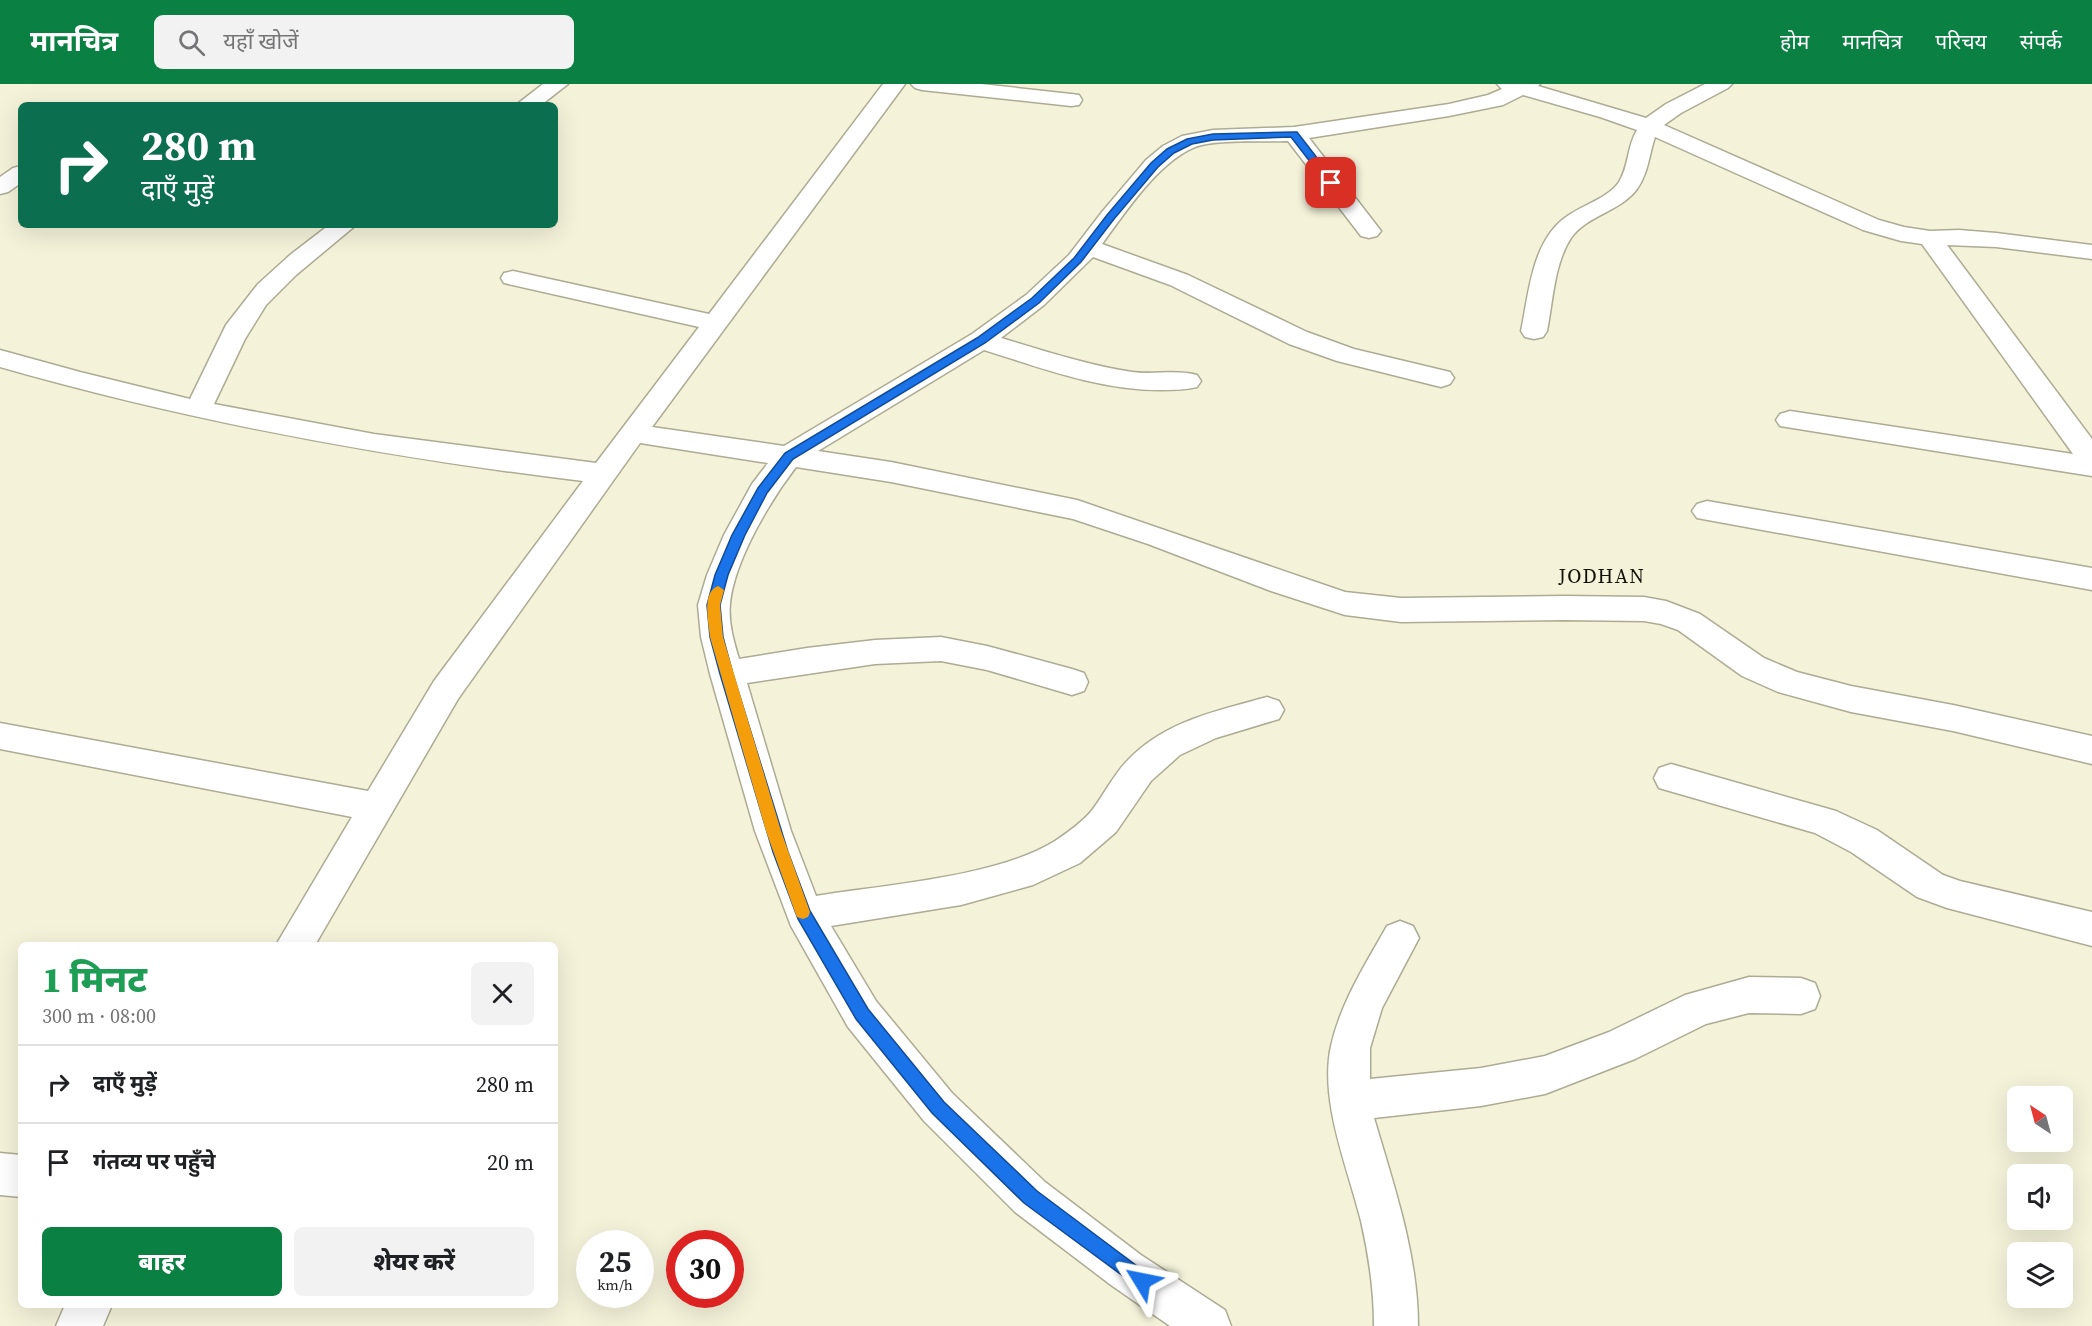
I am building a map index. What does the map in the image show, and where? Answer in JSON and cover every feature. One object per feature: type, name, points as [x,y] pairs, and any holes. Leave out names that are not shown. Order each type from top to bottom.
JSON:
[{"type":"street","points":[[531,102],[557,84]]},
{"type":"street","points":[[297,942],[446,690],[633,433],[894,84]]},
{"type":"street","points":[[922,84],[1071,100]]},
{"type":"street","points":[[1534,331],[1552,251],[1559,237],[1569,225],[1609,203],[1627,186],[1637,169],[1650,127],[1682,104],[1721,84]]},
{"type":"street","points":[[1209,1326],[1126,1270],[1030,1197],[938,1107],[862,1014],[804,914],[773,831],[726,674],[717,637],[714,605],[722,575],[738,535],[762,491],[789,456],[981,340],[1035,300],[1078,260],[1154,165],[1171,151],[1190,141],[1213,137],[1294,134],[1449,110],[1495,100],[1520,86],[1650,127],[1871,225],[1901,234],[1930,238],[1959,237],[1996,240],[2092,252]]},
{"type":"street","points":[[1294,134],[1369,231]]},
{"type":"street","points":[[0,187],[18,175]]},
{"type":"street","points":[[198,410],[241,322],[257,300],[278,278],[340,228]]},
{"type":"street","points":[[1930,238],[2092,459]]},
{"type":"street","points":[[1088,247],[1179,280],[1298,338],[1346,355],[1441,378]]},
{"type":"street","points":[[513,278],[716,322]]},
{"type":"street","points":[[981,340],[1090,374],[1137,381],[1188,381]]},
{"type":"street","points":[[0,358],[54,375],[198,410],[325,435],[468,459],[603,474]]},
{"type":"street","points":[[1790,420],[2092,465]]},
{"type":"street","points":[[633,433],[925,478],[1077,510],[1345,603],[1401,610],[1576,608],[1644,609],[1666,613],[1689,622],[1753,667],[1790,683],[1851,699],[1953,718],[2092,750]]},
{"type":"street","points":[[1707,511],[2092,579]]},
{"type":"street","points":[[726,674],[863,653],[941,649],[987,658],[1072,682]]},
{"type":"street","points":[[804,914],[961,888],[1020,874],[1067,852],[1104,822],[1140,771],[1168,745],[1207,727],[1267,710]]},
{"type":"street","points":[[0,736],[377,807]]},
{"type":"street","points":[[1671,778],[1824,821],[1864,841],[1930,886],[1960,897],[2092,929]]},
{"type":"street","points":[[1396,1326],[1396,1295],[1383,1223],[1349,1101],[1350,1048],[1357,1025],[1364,1003],[1400,938]]},
{"type":"street","points":[[1349,1101],[1481,1087],[1545,1075],[1621,1047],[1699,1008],[1749,995],[1801,996]]},
{"type":"street","points":[[0,1174],[18,1176]]},
{"type":"street","points":[[78,1326],[88,1308]]},
{"type":"slow traffic","points":[[718,590],[714,605],[717,637],[773,831],[803,912]]},
{"type":"district","name":"JODHAN","points":[[1602,576]]},
{"type":"route","points":[[1142,1281],[1030,1197],[938,1107],[862,1014],[804,914],[773,831],[726,674],[717,637],[714,605],[722,575],[738,535],[762,491],[789,456],[981,340],[1035,300],[1078,260],[1110,217],[1154,165],[1171,151],[1190,141],[1213,137],[1294,134],[1331,183]]}]
